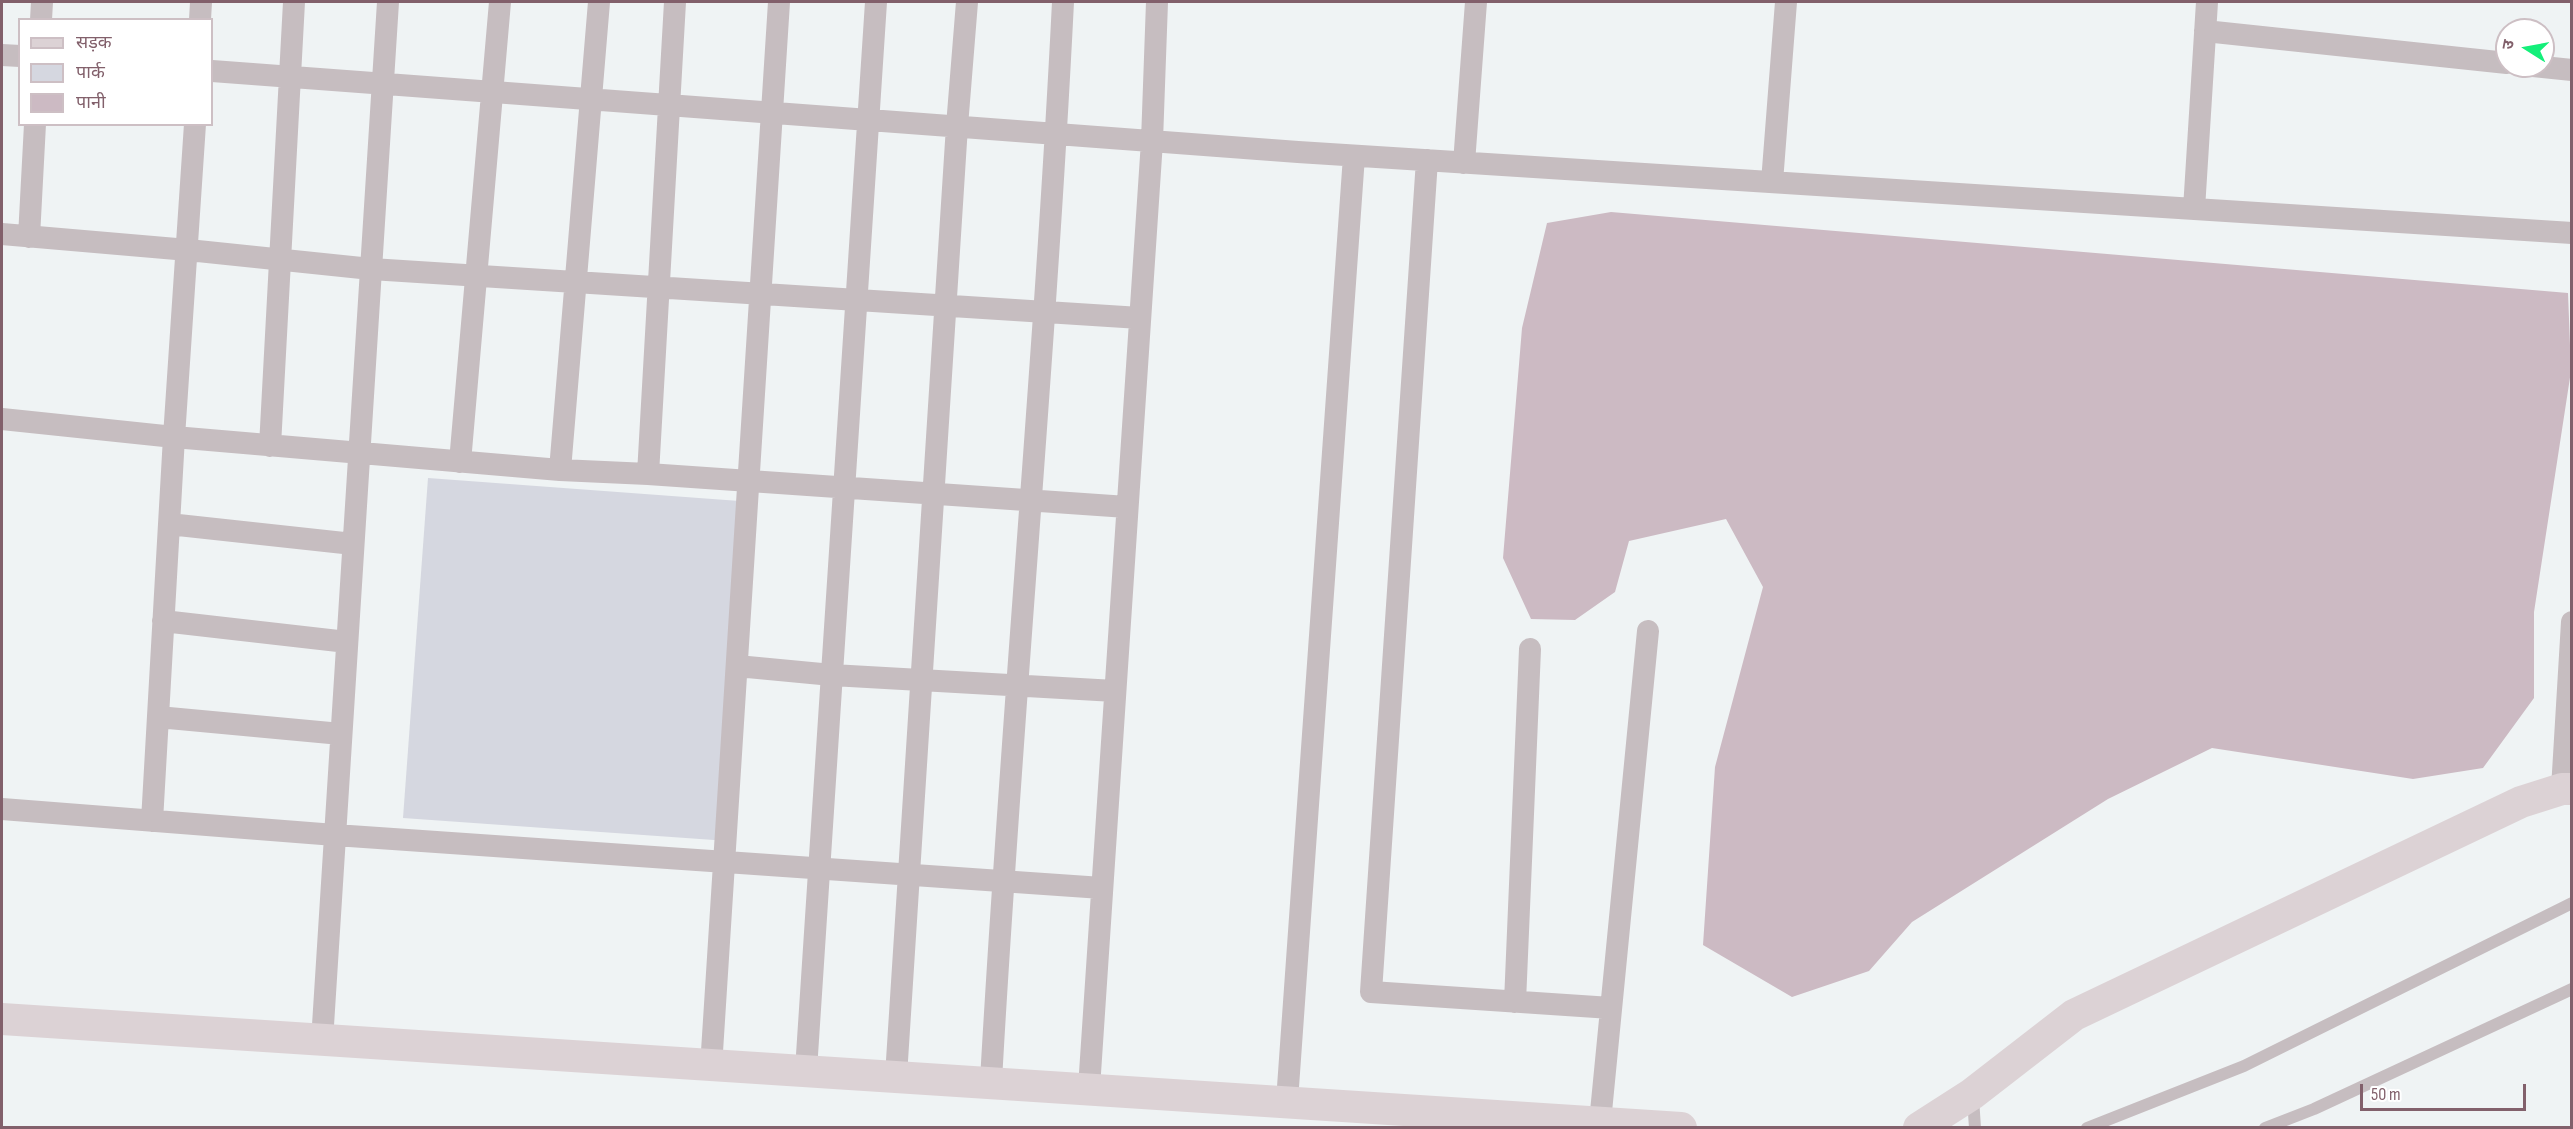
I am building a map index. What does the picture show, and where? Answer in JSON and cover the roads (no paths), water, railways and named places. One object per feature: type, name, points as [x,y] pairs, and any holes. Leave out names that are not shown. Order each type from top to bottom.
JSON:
[{"type":"street","points":[[41,18],[42,2]]},
{"type":"street","points":[[200,18],[201,2]]},
{"type":"street","points":[[270,446],[294,2]]},
{"type":"street","points":[[322,1041],[388,2]]},
{"type":"street","points":[[460,462],[500,2]]},
{"type":"street","points":[[560,471],[599,2]]},
{"type":"street","points":[[648,474],[675,2]]},
{"type":"street","points":[[711,1067],[779,2]]},
{"type":"street","points":[[806,1070],[876,2]]},
{"type":"street","points":[[896,1076],[945,306],[967,2]]},
{"type":"street","points":[[990,1081],[1002,881],[1045,312],[1063,2]]},
{"type":"street","points":[[1089,1088],[1152,141],[1157,2]]},
{"type":"street","points":[[1464,163],[1476,2]]},
{"type":"street","points":[[1773,182],[1786,2]]},
{"type":"street","points":[[2193,209],[2207,2]]},
{"type":"street","points":[[2205,31],[2495,62]]},
{"type":"street","points":[[2,55],[18,56]]},
{"type":"street","points":[[2555,68],[2571,70]]},
{"type":"street","points":[[213,71],[1354,156],[2571,233]]},
{"type":"street","points":[[29,237],[35,126]]},
{"type":"street","points":[[152,820],[195,126]]},
{"type":"street","points":[[1287,1101],[1354,156]]},
{"type":"street","points":[[1427,160],[1371,992],[1611,1008]]},
{"type":"street","points":[[2,234],[371,269],[1140,318]]},
{"type":"street","points":[[2,419],[270,446],[560,471],[748,480],[1127,507]]},
{"type":"street","points":[[169,524],[353,544]]},
{"type":"street","points":[[163,621],[347,642]]},
{"type":"street","points":[[1918,1128],[1972,1094],[2074,1015],[2521,802],[2567,789],[2571,622]]},
{"type":"street","points":[[1600,1122],[1648,631]]},
{"type":"street","points":[[1515,1002],[1530,649]]},
{"type":"street","points":[[737,666],[832,675],[1115,691]]},
{"type":"street","points":[[158,717],[341,734]]},
{"type":"street","points":[[2,809],[335,835],[1102,888]]},
{"type":"street","points":[[2,1019],[711,1067],[990,1081],[1681,1128]]},
{"type":"lane","points":[[2087,1128],[2244,1066],[2571,903]]},
{"type":"lane","points":[[2265,1128],[2325,1104],[2571,989]]},
{"type":"lane","points":[[1972,1094],[1975,1128]]},
{"type":"water","points":[[1611,212],[2568,293],[2571,371],[2534,612],[2534,698],[2483,768],[2413,779],[2212,748],[2108,799],[1912,922],[1869,971],[1792,997],[1703,945],[1715,767],[1763,587],[1726,519],[1629,541],[1615,592],[1575,620],[1531,619],[1503,558],[1522,328],[1547,223]]}]
